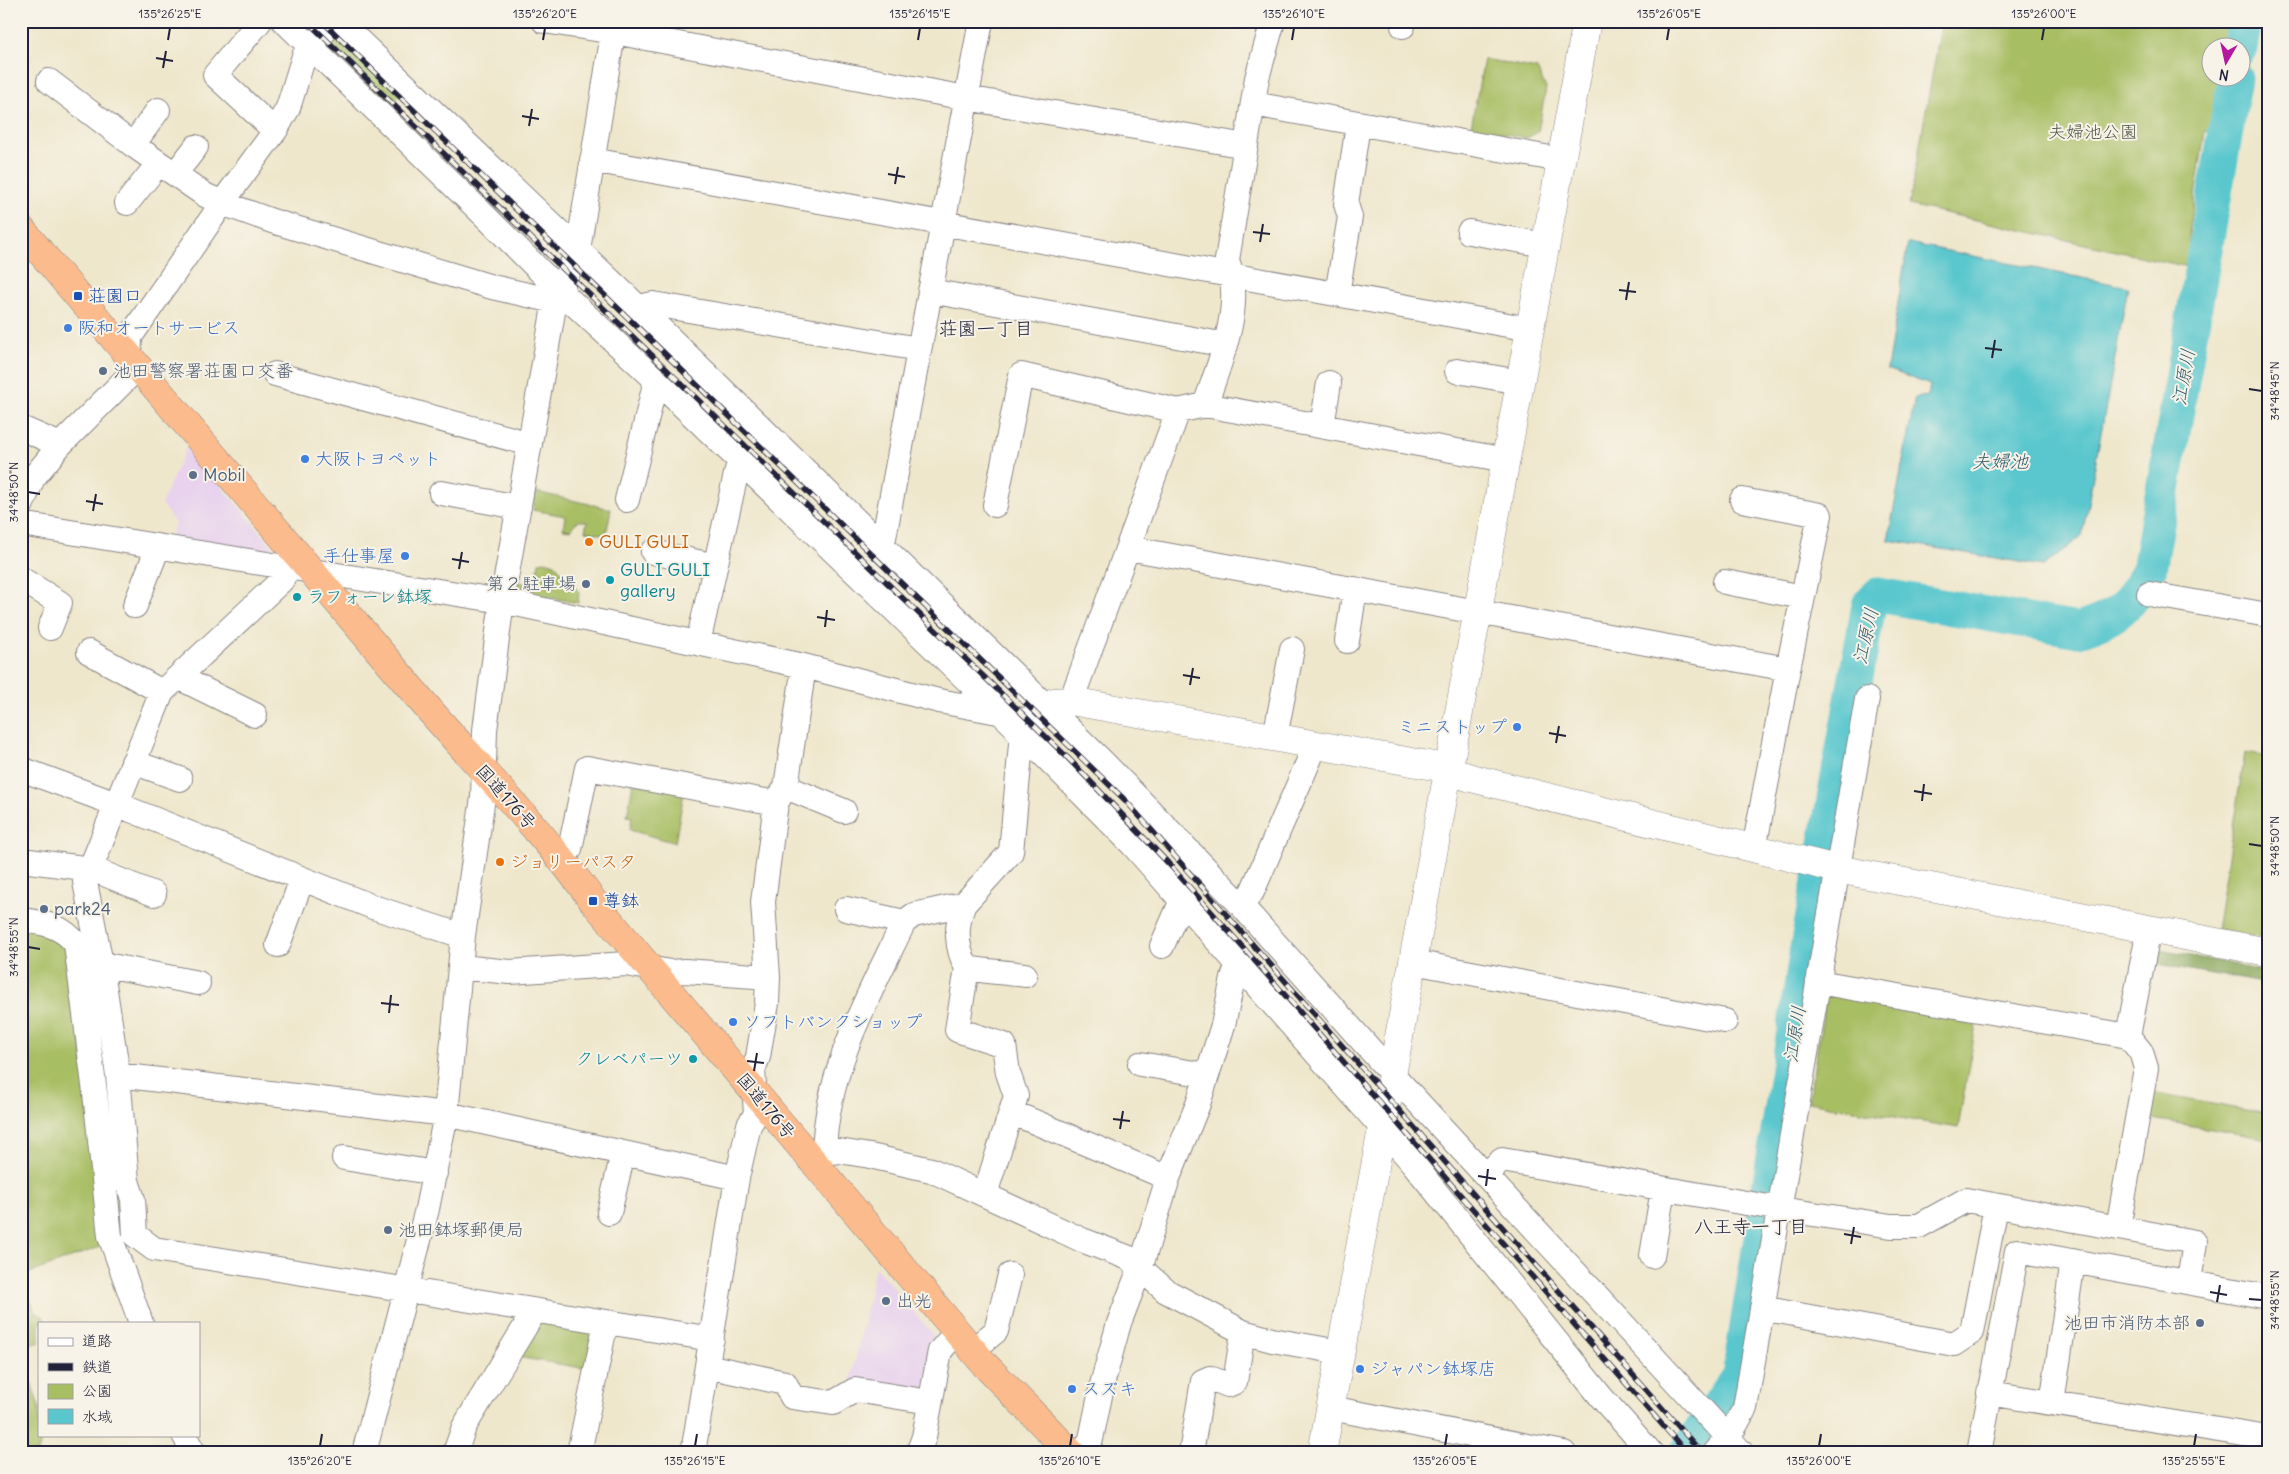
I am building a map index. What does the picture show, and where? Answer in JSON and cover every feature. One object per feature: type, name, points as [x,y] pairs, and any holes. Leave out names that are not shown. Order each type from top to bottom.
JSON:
[{"type":"highway","name":"国道176号","points":[[21,229],[130,355],[299,570],[563,860],[593,901],[754,1092],[820,1158],[965,1340],[1071,1453]]},
{"type":"street","points":[[260,21],[215,75],[275,131]]},
{"type":"street","points":[[284,21],[488,218],[557,296],[656,380],[998,712]]},
{"type":"street","points":[[21,506],[33,478],[60,445],[129,376],[130,337],[222,203],[275,131],[288,108],[304,56],[310,46],[333,21]]},
{"type":"street","points":[[338,21],[641,310],[882,548],[1038,719],[1241,905],[1392,1074],[1486,1174],[1729,1448],[1745,1408],[1818,982],[1826,866],[1867,699]]},
{"type":"street","points":[[544,21],[615,27],[966,98],[1246,146]]},
{"type":"street","points":[[882,548],[981,21]]},
{"type":"street","points":[[1206,406],[1226,344],[1234,292],[1233,276],[1227,260],[1257,78],[1273,21]]},
{"type":"street","points":[[1322,1453],[1587,21]]},
{"type":"street","points":[[364,1453],[435,1173],[446,1114],[463,936],[482,797],[485,730],[502,601],[557,296],[578,250],[615,27]]},
{"type":"street","points":[[49,81],[133,145],[205,195],[222,203],[272,221],[492,287],[557,296]]},
{"type":"street","points":[[1253,104],[1358,125],[1561,160]]},
{"type":"street","points":[[133,145],[158,110]]},
{"type":"street","points":[[1337,294],[1350,217],[1346,204],[1358,125]]},
{"type":"street","points":[[127,203],[167,168],[196,147]]},
{"type":"street","points":[[592,160],[1530,329]]},
{"type":"street","points":[[1469,232],[1546,245]]},
{"type":"street","points":[[930,291],[1226,344]]},
{"type":"street","points":[[641,310],[647,305],[653,304],[919,349]]},
{"type":"street","points":[[1457,371],[1520,382]]},
{"type":"street","points":[[275,374],[530,444]]},
{"type":"street","points":[[995,505],[1021,375],[1178,411],[1206,406],[1506,460]]},
{"type":"street","points":[[627,500],[656,380]]},
{"type":"street","points":[[1322,426],[1328,383]]},
{"type":"street","points":[[985,1194],[1016,1096],[1008,1073],[1004,1045],[957,1030],[967,968],[962,960],[958,941],[961,913],[1011,852],[1038,719],[1128,548],[1178,411]]},
{"type":"street","points":[[21,428],[60,445]]},
{"type":"street","points":[[698,643],[739,461]]},
{"type":"street","points":[[441,492],[519,507]]},
{"type":"street","points":[[1742,500],[1820,515],[1788,669],[1754,849]]},
{"type":"street","points":[[21,524],[502,601],[804,666],[939,701],[1038,719],[1275,737],[1434,766],[1470,778],[1826,866],[2268,952]]},
{"type":"street","points":[[135,606],[158,547]]},
{"type":"street","points":[[1128,548],[1355,588],[1788,669]]},
{"type":"street","points":[[653,552],[715,566]]},
{"type":"street","points":[[69,935],[79,893],[89,875],[133,762],[170,684],[282,580],[299,570]]},
{"type":"street","points":[[21,580],[60,603],[50,628]]},
{"type":"street","points":[[1725,582],[1803,597]]},
{"type":"street","points":[[1347,641],[1355,588]]},
{"type":"street","points":[[2149,594],[2268,615]]},
{"type":"street","points":[[1275,737],[1292,649]]},
{"type":"street","points":[[89,652],[255,715]]},
{"type":"street","points":[[693,1453],[737,1178],[750,1125],[756,1114],[753,1070],[758,1057],[767,1003],[768,977],[763,902],[804,666]]},
{"type":"street","points":[[1038,719],[1132,844],[1382,1128],[1602,1398],[1651,1453]]},
{"type":"street","points":[[1241,905],[1252,892],[1310,758],[1314,744]]},
{"type":"street","points":[[133,762],[180,779]]},
{"type":"street","points":[[563,860],[570,849],[587,768],[781,795],[844,811]]},
{"type":"street","points":[[21,769],[116,804],[373,908],[463,936]]},
{"type":"street","points":[[21,860],[89,875],[154,894]]},
{"type":"street","points":[[89,875],[118,1075],[127,1181],[134,1199],[135,1235],[154,1249],[534,1312],[712,1339]]},
{"type":"street","points":[[278,945],[302,878]]},
{"type":"street","points":[[1162,946],[1182,900]]},
{"type":"street","points":[[846,910],[904,922]]},
{"type":"street","points":[[820,1158],[841,1061],[859,1016],[904,922],[914,915],[938,910],[961,913]]},
{"type":"street","points":[[21,920],[52,924],[69,935],[76,944],[82,982],[110,1236],[141,1322]]},
{"type":"street","points":[[2128,1036],[2146,928]]},
{"type":"street","points":[[1413,962],[1725,1020]]},
{"type":"street","points":[[101,964],[198,983]]},
{"type":"street","points":[[461,967],[510,972],[626,964],[670,972],[685,971],[768,977]]},
{"type":"street","points":[[1083,1453],[1090,1439],[1119,1323],[1141,1266],[1168,1178],[1198,1104],[1222,1025],[1234,974],[1241,967]]},
{"type":"street","points":[[967,968],[994,973],[1002,972],[1025,975]]},
{"type":"street","points":[[1818,982],[2128,1036],[2141,1052],[2146,1068],[2118,1228]]},
{"type":"street","points":[[1140,1064],[1207,1075]]},
{"type":"street","points":[[118,1075],[446,1114],[737,1178]]},
{"type":"street","points":[[1011,1112],[1168,1178]]},
{"type":"street","points":[[820,1158],[839,1151],[930,1170],[1082,1240],[1129,1258],[1141,1266],[1166,1291],[1243,1332],[1272,1340],[1340,1352]]},
{"type":"street","points":[[609,1213],[623,1153]]},
{"type":"street","points":[[344,1158],[435,1173]]},
{"type":"street","points":[[1486,1174],[1502,1160],[1780,1209],[1891,1226],[1919,1226],[1966,1200],[2196,1242],[2188,1282]]},
{"type":"street","points":[[124,1278],[128,1256],[123,1198],[127,1181]]},
{"type":"street","points":[[1652,1256],[1663,1189]]},
{"type":"street","points":[[1762,1308],[1954,1344],[1972,1332],[1996,1206]]},
{"type":"street","points":[[1979,1453],[2017,1251],[2268,1297]]},
{"type":"street","points":[[2052,1404],[2073,1261]]},
{"type":"street","points":[[918,1453],[940,1351],[965,1340],[996,1331],[1010,1275]]},
{"type":"street","points":[[455,1453],[464,1427],[534,1312]]},
{"type":"street","points":[[579,1453],[606,1322]]},
{"type":"street","points":[[1191,1453],[1203,1381],[1210,1378],[1228,1385],[1234,1382],[1243,1332]]},
{"type":"street","points":[[707,1366],[785,1383],[792,1397],[833,1404],[856,1390],[930,1402]]},
{"type":"street","points":[[1989,1393],[2268,1438]]},
{"type":"street","points":[[1330,1408],[1564,1453]]},
{"type":"street","points":[[185,1436],[194,1453]]},
{"type":"shaded area","name":"Mobil","points":[[187,446],[278,553],[274,557],[169,541],[175,523],[161,504]]},
{"type":"shaded area","name":"出光","points":[[875,1267],[933,1334],[924,1394],[851,1381]]},
{"type":"green space","name":"夫婦池公園","points":[[1942,21],[2230,21],[2227,38],[2202,38],[2202,88],[2218,88],[2211,132],[2205,131],[2189,234],[2188,267],[1909,205]]},
{"type":"green space","points":[[337,30],[402,93],[389,106],[324,43]]},
{"type":"green space","points":[[1484,59],[1537,69],[1546,88],[1538,132],[1527,138],[1471,127]]},
{"type":"green space","points":[[536,492],[611,509],[606,535],[585,531],[587,522],[584,521],[577,522],[571,530],[563,529],[565,516],[533,510]]},
{"type":"green space","points":[[545,561],[555,564],[579,592],[578,603],[520,592],[516,588],[516,582],[535,585],[539,562]]},
{"type":"green space","points":[[2245,753],[2268,757],[2268,939],[2216,930]]},
{"type":"green space","points":[[633,783],[684,792],[675,843],[630,830],[632,817],[627,816]]},
{"type":"green space","points":[[21,926],[57,937],[69,953],[100,1195],[100,1247],[27,1274],[23,1280],[35,1312],[44,1317],[44,1322],[38,1322],[38,1343],[29,1343],[28,1373],[38,1404],[38,1436],[42,1436],[38,1453],[21,1453]]},
{"type":"green space","points":[[2160,950],[2268,971],[2268,984],[2157,964]]},
{"type":"green space","points":[[1827,993],[1977,1019],[1958,1128],[1808,1102]]},
{"type":"green space","points":[[2151,1093],[2268,1114],[2268,1139],[2147,1118]]},
{"type":"green space","points":[[541,1320],[590,1329],[594,1333],[588,1369],[517,1357]]},
{"type":"water","name":"夫婦池","points":[[1908,243],[2128,287],[2082,536],[2043,566],[1888,540],[1915,398],[1928,396],[1930,385],[1887,369]]},
{"type":"waterway","name":"江原川","points":[[2242,38],[2245,21]]},
{"type":"waterway","name":"江原川","points":[[1686,1453],[1739,1376],[1809,937],[1869,605],[1878,595],[2078,630],[2114,615],[2135,593],[2149,570],[2233,88]]},
{"type":"railway","points":[[307,21],[1071,761],[1168,863],[1687,1453]]},
{"type":"railway","points":[[322,21],[1126,801],[1702,1453]]},
{"type":"place","name":"荘園口","points":[[78,296]]},
{"type":"place","name":"阪和オートサービス","points":[[68,328]]},
{"type":"place","name":"池田警察署荘園口交番","points":[[103,371]]},
{"type":"place","name":"大阪トヨペット","points":[[305,459]]},
{"type":"place","name":"Mobil","points":[[193,475]]},
{"type":"place","name":"GULI GULI","points":[[589,542]]},
{"type":"place","name":"手仕事屋","points":[[405,556]]},
{"type":"place","name":"GULI GULI gallery","points":[[610,580]]},
{"type":"place","name":"第２駐車場","points":[[586,584]]},
{"type":"place","name":"ラフォーレ鉢塚","points":[[297,597]]},
{"type":"place","name":"ミニストップ","points":[[1517,727]]},
{"type":"place","name":"ジョリーパスタ","points":[[500,862]]},
{"type":"place","name":"尊鉢","points":[[593,901]]},
{"type":"place","name":"park24","points":[[44,909]]},
{"type":"place","name":"ソフトバンクショップ","points":[[733,1022]]},
{"type":"place","name":"クレベパーツ","points":[[693,1059]]},
{"type":"place","name":"池田鉢塚郵便局","points":[[388,1230]]},
{"type":"place","name":"出光","points":[[886,1301]]},
{"type":"place","name":"池田市消防本部","points":[[2200,1323]]},
{"type":"place","name":"ジャパン鉢塚店","points":[[1360,1369]]},
{"type":"place","name":"スズキ","points":[[1072,1389]]},
{"type":"district","name":"荘園一丁目","points":[[986,328]]},
{"type":"district","name":"八王寺一丁目","points":[[1751,1226]]}]
